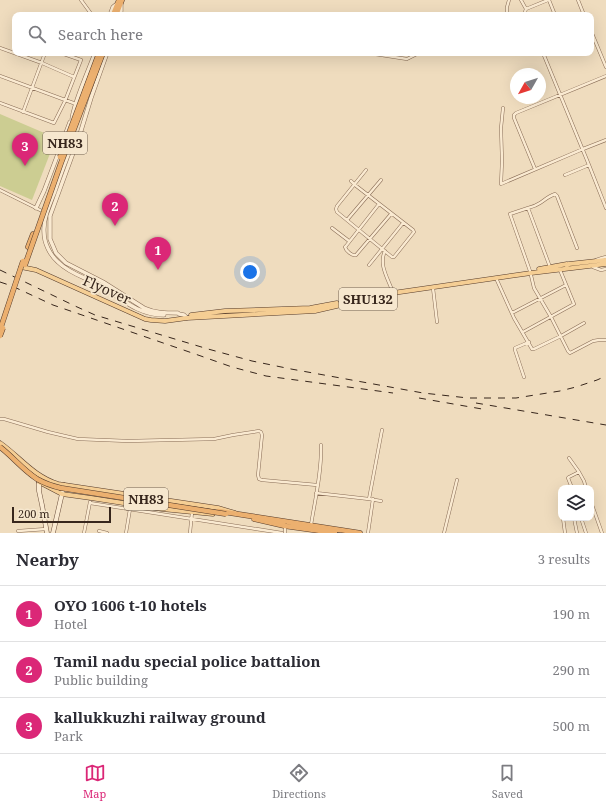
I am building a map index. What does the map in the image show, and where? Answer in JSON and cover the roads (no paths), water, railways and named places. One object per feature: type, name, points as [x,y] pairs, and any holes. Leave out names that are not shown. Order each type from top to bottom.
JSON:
[{"type":"highway","points":[[117,12],[120,2]]},
{"type":"highway","name":"NH83","points":[[23,266],[28,247],[98,56]]},
{"type":"highway","points":[[0,330],[102,56]]},
{"type":"highway","points":[[0,336],[23,266]]},
{"type":"highway","points":[[0,446],[41,479],[53,484],[65,486]]},
{"type":"highway","name":"NH83","points":[[0,446],[32,476],[50,485],[61,488],[226,513]]},
{"type":"highway","name":"NH83","points":[[65,486],[226,513]]},
{"type":"highway","points":[[226,513],[238,515]]},
{"type":"highway","name":"NH83","points":[[238,515],[335,533]]},
{"type":"highway","name":"NH83","points":[[312,529],[360,533]]},
{"type":"main road","name":"SHU132","points":[[393,292],[559,269],[567,266],[603,263],[606,259]]},
{"type":"main road","name":"Flyover","points":[[23,266],[37,268],[145,316],[158,319],[315,311],[393,292]]},
{"type":"main road","points":[[393,292],[463,280],[530,272],[550,267],[567,266]]},
{"type":"main road","points":[[0,446],[6,454],[38,482],[62,494],[90,500],[148,507],[238,515]]},
{"type":"main road","name":"NH83","points":[[0,446],[16,455],[39,476],[65,486],[218,508],[232,511],[238,515]]},
{"type":"main road","points":[[39,476],[38,491],[47,531]]},
{"type":"main road","points":[[53,533],[65,486]]},
{"type":"street","points":[[81,0],[90,12]]},
{"type":"street","points":[[507,12],[508,0]]},
{"type":"street","points":[[521,0],[526,9],[525,12]]},
{"type":"street","points":[[526,9],[548,0],[554,12]]},
{"type":"street","points":[[578,0],[583,12]]},
{"type":"street","points":[[111,12],[113,7],[120,2]]},
{"type":"street","points":[[594,38],[606,68]]},
{"type":"street","points":[[0,48],[12,52]]},
{"type":"street","points":[[22,56],[74,77]]},
{"type":"street","points":[[23,112],[44,56]]},
{"type":"street","points":[[0,103],[54,123],[65,101],[81,60],[70,56]]},
{"type":"street","points":[[36,208],[44,191],[94,56]]},
{"type":"street","points":[[48,215],[80,134],[106,56]]},
{"type":"street","points":[[391,56],[407,58],[412,56]]},
{"type":"street","points":[[544,56],[606,207]]},
{"type":"street","points":[[0,76],[76,104]]},
{"type":"street","points":[[535,169],[514,115],[606,76]]},
{"type":"street","points":[[503,108],[501,128],[502,184],[583,149],[606,141]]},
{"type":"street","points":[[71,120],[73,119],[80,130],[80,134]]},
{"type":"street","points":[[71,120],[74,137],[48,215],[50,239],[56,253],[66,264],[103,282],[144,308],[157,312],[178,313],[180,317]]},
{"type":"street","points":[[565,175],[589,165]]},
{"type":"street","points":[[351,181],[355,185],[380,204],[391,214],[413,230],[414,232],[394,257],[392,257],[337,212],[336,209],[337,206],[355,185],[366,170]]},
{"type":"street","points":[[347,220],[381,180]]},
{"type":"street","points":[[0,190],[48,215]]},
{"type":"street","points":[[577,248],[555,194],[540,203],[510,214],[534,288],[568,351],[570,353],[596,340],[606,340]]},
{"type":"street","points":[[380,204],[349,241],[345,247],[346,249],[354,256],[356,255],[391,214]]},
{"type":"street","points":[[528,208],[550,267]]},
{"type":"street","points":[[369,265],[403,223]]},
{"type":"street","points":[[332,228],[349,241]]},
{"type":"street","points":[[385,251],[383,255],[383,264],[393,292]]},
{"type":"street","points":[[606,259],[602,258],[593,264],[601,270],[606,269]]},
{"type":"street","points":[[523,332],[574,304],[559,269]]},
{"type":"street","points":[[496,278],[512,314],[531,348],[533,349],[561,336],[584,323]]},
{"type":"street","points":[[512,314],[566,285]]},
{"type":"street","points":[[433,287],[437,322]]},
{"type":"street","points":[[524,376],[515,350],[529,342]]},
{"type":"street","points":[[0,419],[65,436],[100,440],[128,441],[214,439],[259,431],[262,435],[258,475],[260,479],[317,485]]},
{"type":"street","points":[[368,533],[371,499],[382,430]]},
{"type":"street","points":[[312,529],[321,445]]},
{"type":"street","points":[[569,458],[579,472],[585,485]]},
{"type":"street","points":[[571,485],[568,478],[579,472]]},
{"type":"street","points":[[444,533],[457,480]]},
{"type":"street","points":[[316,493],[381,501]]},
{"type":"street","points":[[84,533],[90,500],[130,509],[282,533]]},
{"type":"street","points":[[126,533],[130,509]]},
{"type":"street","points":[[594,511],[601,533]]},
{"type":"street","points":[[190,533],[192,512]]},
{"type":"street","points":[[563,521],[565,533]]},
{"type":"street","points":[[575,521],[577,533]]},
{"type":"street","points":[[583,521],[586,533]]},
{"type":"street","points":[[285,523],[285,533]]},
{"type":"street","points":[[18,530],[47,531]]},
{"type":"street","points":[[99,531],[107,533]]},
{"type":"railway","points":[[0,270],[95,315],[208,349],[252,361],[291,369],[423,393],[468,398],[516,398],[560,391],[606,376]]},
{"type":"railway","points":[[0,282],[53,305],[232,367],[266,376],[393,393]]},
{"type":"railway","points":[[419,398],[482,409]]},
{"type":"railway","points":[[476,403],[606,425]]},
{"type":"place","name":"kallukkuzhi railway ground","points":[[25,166]]},
{"type":"place","name":"Tamil nadu special police battalion","points":[[115,226]]},
{"type":"place","name":"OYO 1606 t-10 hotels","points":[[158,270]]}]
